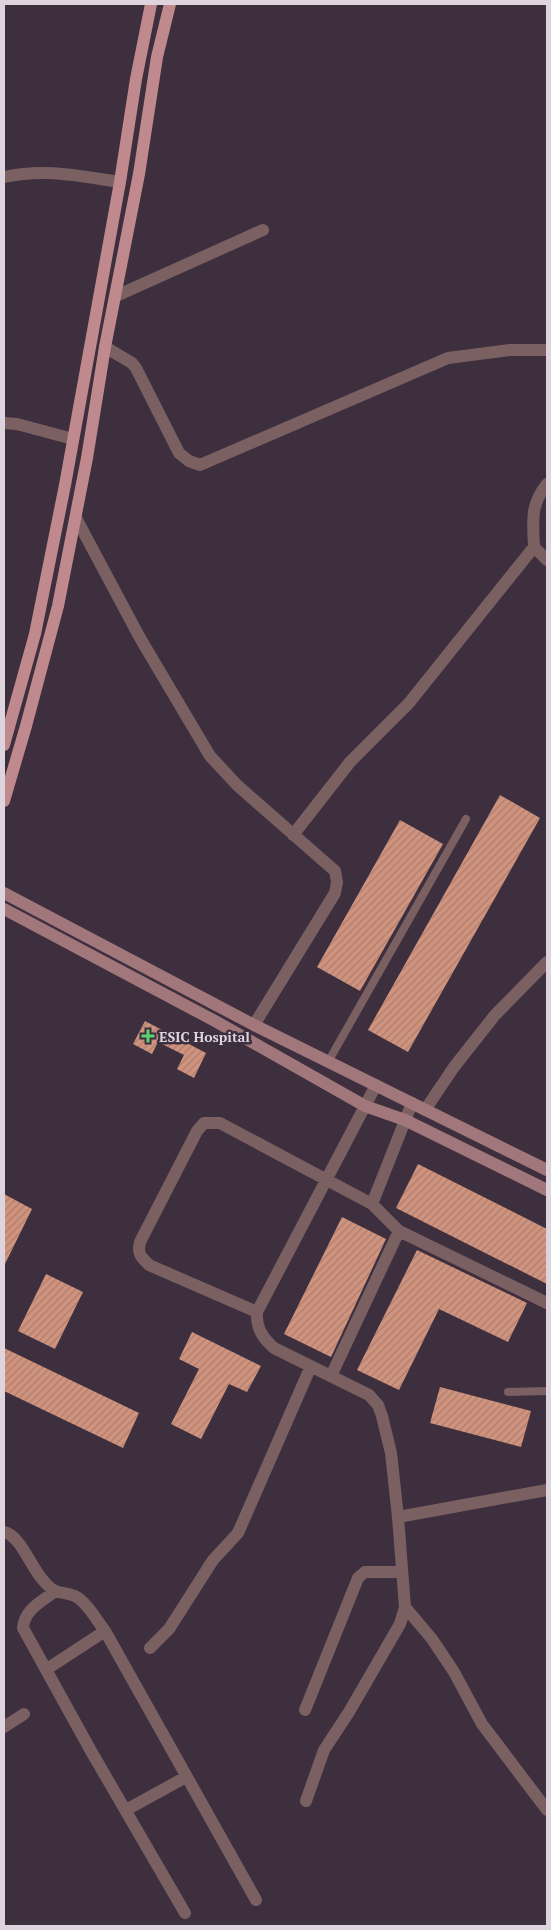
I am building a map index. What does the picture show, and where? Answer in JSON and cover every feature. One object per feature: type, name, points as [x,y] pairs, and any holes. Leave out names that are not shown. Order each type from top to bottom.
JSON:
[{"type":"main road","points":[[4,745],[35,634],[65,485],[120,182],[136,79],[151,4]]},
{"type":"main road","points":[[4,801],[58,606],[76,518],[105,347],[139,174],[157,56],[170,4]]},
{"type":"main road","points":[[4,893],[254,1025],[547,1170]]},
{"type":"main road","points":[[4,909],[215,1021],[366,1106],[405,1120],[547,1190]]},
{"type":"street","points":[[4,178],[23,173],[52,172],[120,182]]},
{"type":"street","points":[[116,296],[263,230]]},
{"type":"street","points":[[105,347],[132,362],[180,453],[189,461],[200,466],[448,358],[510,350],[547,350]]},
{"type":"street","points":[[4,423],[16,424],[73,439]]},
{"type":"street","points":[[547,484],[539,494],[532,514],[534,547],[547,560]]},
{"type":"street","points":[[76,518],[140,638],[210,756],[237,785],[335,871],[337,882],[335,893],[254,1025]]},
{"type":"street","points":[[294,835],[350,762],[414,697],[534,547]]},
{"type":"street","points":[[425,1110],[454,1067],[496,1015],[547,962]]},
{"type":"street","points":[[306,1801],[324,1750],[349,1712],[400,1624],[405,1607],[398,1517],[390,1453],[378,1405],[369,1395],[274,1348],[263,1338],[256,1324],[257,1312],[376,1085]]},
{"type":"street","points":[[372,1204],[412,1103]]},
{"type":"street","points":[[257,1312],[149,1265],[140,1256],[138,1251],[140,1242],[197,1132],[204,1123],[220,1123],[372,1204],[399,1232],[547,1303]]},
{"type":"street","points":[[331,1376],[399,1232]]},
{"type":"street","points":[[150,1648],[169,1630],[214,1560],[238,1532],[311,1366]]},
{"type":"street","points":[[398,1517],[547,1490]]},
{"type":"street","points":[[4,1532],[7,1532],[16,1540],[40,1578],[54,1592],[76,1596],[84,1603],[105,1631],[256,1900]]},
{"type":"street","points":[[304,1710],[358,1578],[365,1572],[401,1572]]},
{"type":"street","points":[[54,1592],[26,1613],[23,1618],[23,1628],[185,1913]]},
{"type":"street","points":[[405,1607],[432,1639],[454,1672],[482,1724],[547,1810]]},
{"type":"street","points":[[47,1669],[105,1631]]},
{"type":"street","points":[[4,1727],[24,1714]]},
{"type":"street","points":[[126,1810],[186,1777]]},
{"type":"lane","points":[[328,1062],[466,819]]},
{"type":"lane","points":[[508,1392],[547,1391]]},
{"type":"building","points":[[500,795],[540,818],[408,1052],[368,1030]]},
{"type":"building","points":[[400,820],[443,844],[360,991],[317,967]]},
{"type":"building","points":[[145,1021],[206,1053],[194,1078],[177,1069],[184,1055],[158,1042],[152,1054],[133,1044]]},
{"type":"building","points":[[418,1164],[547,1229],[547,1284],[396,1208]]},
{"type":"building","points":[[4,1194],[32,1209],[4,1266]]},
{"type":"building","points":[[342,1217],[386,1239],[331,1357],[284,1334]]},
{"type":"building","points":[[417,1250],[527,1303],[508,1342],[439,1309],[399,1390],[357,1370]]},
{"type":"building","points":[[46,1274],[83,1292],[55,1349],[18,1331]]},
{"type":"building","points":[[192,1332],[261,1366],[247,1392],[229,1384],[201,1439],[171,1424],[199,1369],[179,1359]]},
{"type":"building","points":[[4,1348],[139,1413],[123,1448],[4,1391]]},
{"type":"building","points":[[440,1387],[531,1411],[521,1447],[430,1423]]},
{"type":"place","name":"ESIC Hospital","points":[[148,1036]]}]
